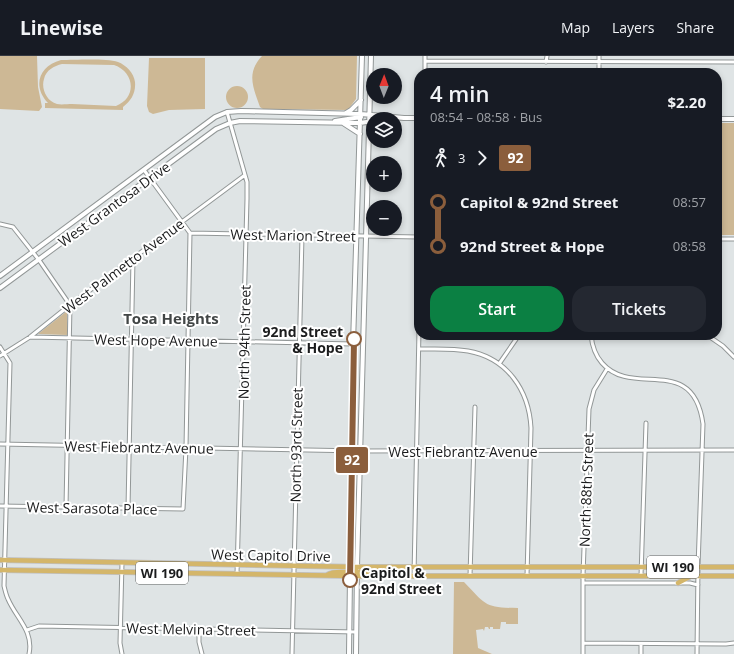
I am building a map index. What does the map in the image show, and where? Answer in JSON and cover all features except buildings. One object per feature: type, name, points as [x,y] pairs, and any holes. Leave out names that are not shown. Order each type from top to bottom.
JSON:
[{"type":"main road","points":[[349,654],[354,344],[362,56]]},
{"type":"main road","points":[[369,112],[371,56]]},
{"type":"main road","points":[[345,113],[351,110],[361,100]]},
{"type":"main road","points":[[227,112],[345,113],[366,115]]},
{"type":"main road","name":"West Grantosa Drive","points":[[0,276],[215,117],[227,112]]},
{"type":"main road","points":[[331,122],[360,115]]},
{"type":"main road","points":[[404,118],[414,118]]},
{"type":"main road","points":[[722,119],[734,120]]},
{"type":"main road","points":[[230,123],[240,121],[366,122]]},
{"type":"main road","points":[[343,122],[360,134]]},
{"type":"main road","name":"West Grantosa Drive","points":[[0,288],[216,129],[230,123]]},
{"type":"main road","points":[[368,200],[370,148]]},
{"type":"main road","points":[[356,654],[367,236]]},
{"type":"main road","name":"West Capitol Drive","points":[[2,560],[294,566],[414,576],[734,576]]},
{"type":"main road","name":"West Capitol Drive","points":[[357,572],[392,567],[734,567]]},
{"type":"main road","name":"West Capitol Drive","points":[[2,570],[294,575],[328,575],[350,571]]},
{"type":"main road","points":[[350,571],[355,570],[357,572]]},
{"type":"main road","points":[[678,583],[695,576]]},
{"type":"street","points":[[425,56],[425,68]]},
{"type":"street","points":[[546,62],[547,56]]},
{"type":"street","points":[[599,68],[600,56]]},
{"type":"street","points":[[425,61],[734,62]]},
{"type":"street","name":"North 94th Street","points":[[227,112],[247,182],[248,199],[236,574]]},
{"type":"street","points":[[144,170],[190,233],[186,448]]},
{"type":"street","name":"West Palmetto Avenue","points":[[0,356],[30,337],[70,304],[245,175]]},
{"type":"street","points":[[0,224],[13,227],[39,260],[70,304],[66,507]]},
{"type":"street","name":"West Marion Street","points":[[190,233],[366,236]]},
{"type":"street","name":"North 93rd Street","points":[[292,654],[302,236]]},
{"type":"street","name":"West Marion Street","points":[[367,236],[414,237]]},
{"type":"street","points":[[722,239],[734,239]]},
{"type":"street","points":[[128,508],[133,259]]},
{"type":"street","name":"West Hope Avenue","points":[[30,337],[354,344]]},
{"type":"street","points":[[414,576],[419,340]]},
{"type":"street","points":[[499,364],[516,340]]},
{"type":"street","points":[[592,340],[593,348],[599,360],[607,369],[619,376],[667,380],[676,383],[690,391],[697,401],[701,412],[703,424],[698,567],[695,576],[698,585],[697,654]]},
{"type":"street","points":[[714,340],[734,357]]},
{"type":"street","points":[[0,347],[10,363],[6,506],[2,570],[4,586],[8,599],[27,630],[30,644],[29,654]]},
{"type":"street","points":[[419,349],[456,349],[470,351],[484,356],[499,364],[509,372],[523,392],[528,404],[530,418],[527,576]]},
{"type":"street","name":"North 88th Street","points":[[583,654],[583,576],[589,409],[591,397],[597,382],[607,369]]},
{"type":"street","points":[[470,576],[475,407]]},
{"type":"street","points":[[641,576],[646,423]]},
{"type":"street","name":"West Fiebrantz Avenue","points":[[0,444],[352,451],[734,450]]},
{"type":"street","name":"West Sarasota Place","points":[[0,506],[183,509],[186,448]]},
{"type":"street","points":[[122,563],[120,627],[122,654]]},
{"type":"street","points":[[583,583],[692,583],[698,585]]},
{"type":"street","name":"West Melvina Street","points":[[27,630],[39,626],[356,632]]},
{"type":"street","points":[[199,629],[199,642],[202,654]]},
{"type":"street","points":[[584,643],[734,643]]},
{"type":"street","points":[[641,644],[641,654]]},
{"type":"shaded area","points":[[0,56],[37,56],[38,87],[42,107],[39,111],[0,109]]},
{"type":"shaded area","points":[[262,56],[357,56],[356,99],[349,110],[263,109],[260,107],[252,80],[254,68]]},
{"type":"shaded area","points":[[149,58],[205,58],[205,109],[169,110],[153,114],[149,112],[147,106]]},
{"type":"shaded area","points":[[61,60],[106,60],[118,62],[127,67],[133,76],[135,82],[134,93],[131,99],[123,107],[123,110],[45,108],[45,103],[48,103],[40,90],[40,77],[47,67]],"holes":[[[62,64],[114,65],[121,68],[126,73],[131,85],[128,97],[116,106],[59,104],[50,100],[45,94],[43,86],[45,76],[48,71],[56,66]]]},
{"type":"shaded area","points":[[237,86],[245,89],[248,97],[245,105],[237,108],[229,105],[226,97],[229,89]]},
{"type":"shaded area","points":[[722,123],[734,123],[734,235],[722,235]]},
{"type":"shaded area","points":[[67,311],[67,335],[38,334]]},
{"type":"shaded area","points":[[454,582],[464,582],[487,604],[499,607],[518,608],[518,624],[506,624],[506,622],[501,622],[500,629],[493,629],[493,627],[490,627],[489,629],[488,627],[485,627],[484,631],[483,629],[476,630],[478,648],[492,654],[453,654]]},
{"type":"bus line","name":"92","points":[[350,580],[354,339]]},
{"type":"place","name":"92nd Street & Hope","points":[[354,339]]},
{"type":"place","name":"Capitol & 92nd Street","points":[[350,580]]},
{"type":"district","name":"Tosa Heights","points":[[171,318]]}]
